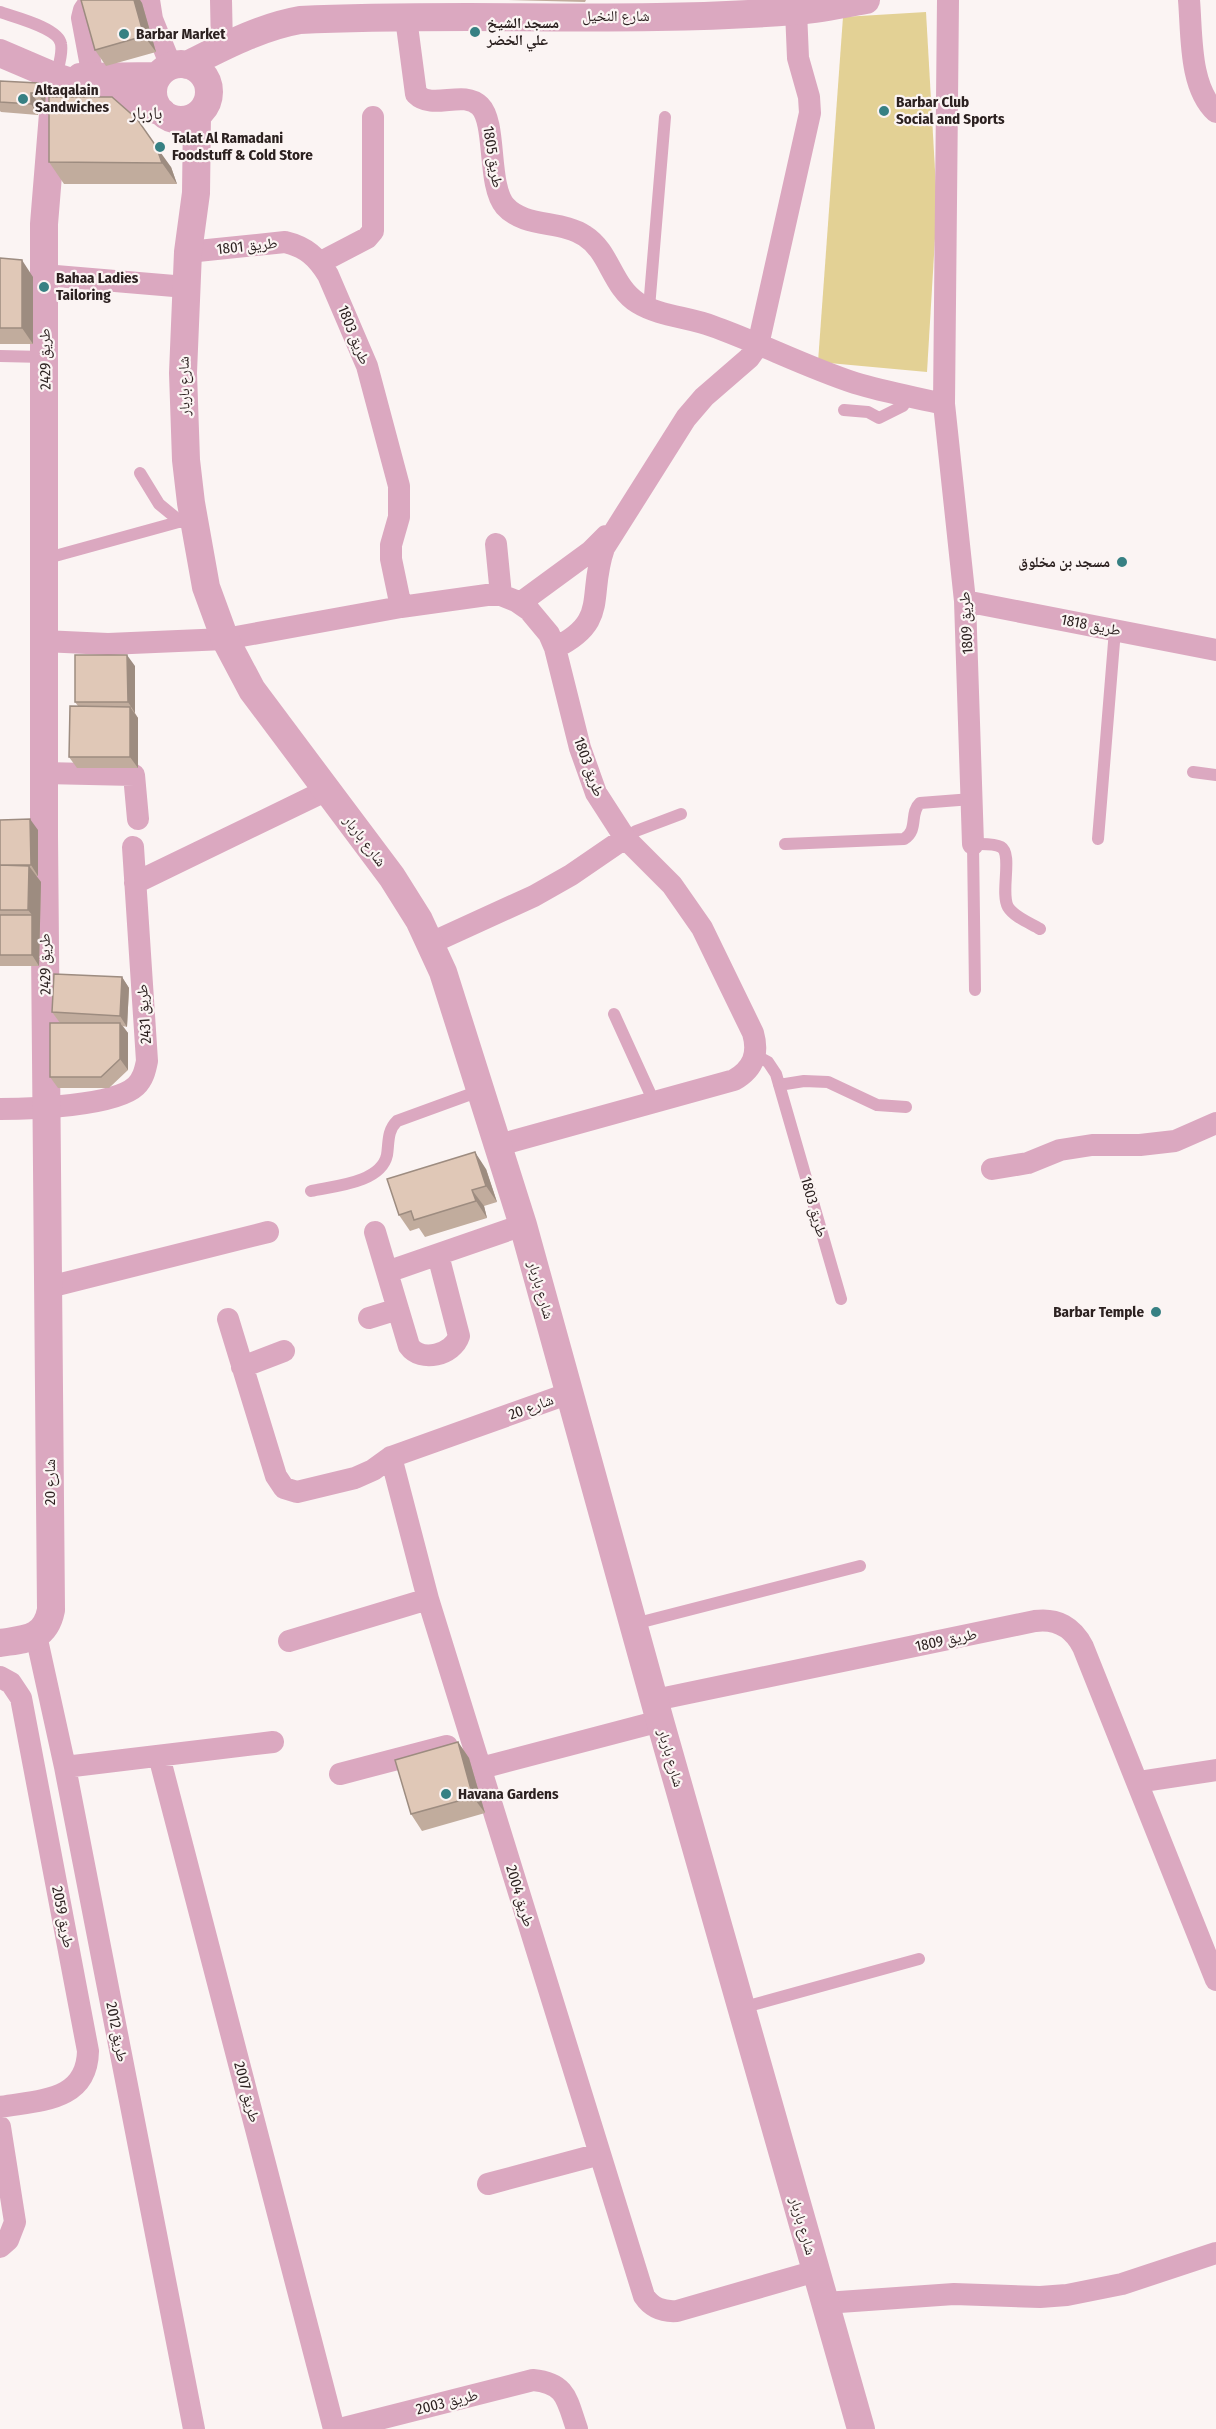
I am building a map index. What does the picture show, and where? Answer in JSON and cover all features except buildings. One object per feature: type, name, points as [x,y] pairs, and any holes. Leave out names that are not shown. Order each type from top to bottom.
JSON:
[{"type":"street","points":[[91,0],[82,18],[93,77]]},
{"type":"street","points":[[149,0],[152,19],[172,69]]},
{"type":"street","points":[[221,0],[222,48]]},
{"type":"street","name":"شارع النخيل","points":[[56,76],[93,77],[172,69],[259,32],[300,20],[406,18],[457,9],[502,12],[606,8],[796,11],[866,0]]},
{"type":"street","name":"طريق 1809","points":[[948,0],[944,404],[965,601],[973,844]]},
{"type":"street","points":[[1189,0],[1197,77],[1204,99],[1216,112]]},
{"type":"street","points":[[555,648],[581,633],[588,624],[592,614],[600,560],[609,537],[694,407],[737,369],[758,345],[809,121],[809,97],[798,58],[796,11]]},
{"type":"street","name":"طريق 1805","points":[[406,18],[417,94],[427,101],[467,100],[480,105],[486,118],[497,191],[504,205],[518,215],[583,234],[598,248],[628,296],[650,308]]},
{"type":"street","name":"شارع النخيل","points":[[0,53],[56,76],[184,111],[218,78],[242,46],[259,32]]},
{"type":"street","points":[[172,69],[202,74],[209,90],[184,111],[154,98],[153,90],[172,69]]},
{"type":"street","name":"طريق 2429","points":[[49,1287],[43,641],[44,224],[56,76]]},
{"type":"street","name":"شارع باربار","points":[[184,111],[196,193],[188,252],[183,362],[188,520],[206,587],[225,639],[252,690],[392,877],[431,943],[454,1002],[523,1225],[861,2429]]},
{"type":"street","points":[[325,268],[367,238],[373,231],[373,117]]},
{"type":"street","name":"طريق 1801","points":[[188,252],[285,242],[311,253],[325,268]]},
{"type":"street","name":"طريق 1803","points":[[325,268],[367,366],[399,486],[399,517],[391,545],[391,559],[401,608]]},
{"type":"street","points":[[44,275],[186,287]]},
{"type":"street","points":[[650,308],[694,320],[856,383],[944,404]]},
{"type":"street","points":[[43,641],[108,644],[225,639],[487,595],[510,599],[591,551],[618,524]]},
{"type":"street","points":[[496,544],[510,599]]},
{"type":"street","name":"طريق 1803","points":[[510,599],[540,621],[549,634],[555,648],[587,771],[606,812],[625,838],[672,885],[702,928],[753,1033],[756,1044],[755,1055]]},
{"type":"street","name":"طريق 1818","points":[[965,601],[1216,650]]},
{"type":"street","points":[[44,773],[134,774],[138,819]]},
{"type":"street","points":[[135,883],[327,790]]},
{"type":"street","points":[[431,943],[534,896],[571,875],[625,838]]},
{"type":"street","name":"طريق 2431","points":[[0,1109],[47,1109],[126,1092],[135,1087],[145,1071],[147,1052],[133,847]]},
{"type":"street","points":[[500,1145],[734,1080],[744,1075],[755,1055]]},
{"type":"street","points":[[992,1169],[1028,1162],[1060,1150],[1092,1145],[1140,1145],[1174,1141],[1216,1123]]},
{"type":"street","points":[[387,1272],[523,1225]]},
{"type":"street","points":[[49,1287],[268,1232]]},
{"type":"street","points":[[375,1232],[409,1346],[414,1353],[428,1356],[450,1349],[458,1341],[459,1330],[438,1255]]},
{"type":"street","name":"شارع 20","points":[[36,1635],[44,1629],[51,1610],[49,1287]]},
{"type":"street","points":[[369,1318],[398,1309]]},
{"type":"street","points":[[228,1319],[242,1367],[284,1351]]},
{"type":"street","name":"شارع 20","points":[[242,1367],[276,1476],[284,1488],[291,1491],[305,1491],[355,1478],[373,1470],[391,1457],[570,1393]]},
{"type":"street","name":"طريق 2004","points":[[391,1457],[428,1599],[644,2296],[661,2311],[677,2311],[816,2271]]},
{"type":"street","points":[[289,1641],[428,1599]]},
{"type":"street","name":"طريق 1809","points":[[481,1768],[658,1711],[1035,1621],[1052,1621],[1068,1627],[1080,1639],[1216,1980]]},
{"type":"street","points":[[0,1643],[36,1635]]},
{"type":"street","name":"طريق 2012","points":[[36,1635],[194,2429]]},
{"type":"street","name":"طريق 2059","points":[[0,1677],[10,1683],[21,1698],[88,2051],[88,2064],[83,2077],[75,2087],[64,2094],[0,2107]]},
{"type":"street","points":[[340,1774],[472,1739]]},
{"type":"street","points":[[64,1767],[273,1742]]},
{"type":"street","name":"طريق 2007","points":[[159,1756],[334,2429]]},
{"type":"street","points":[[1138,1782],[1216,1770]]},
{"type":"street","points":[[0,2127],[15,2222],[8,2240],[0,2247]]},
{"type":"street","points":[[488,2184],[600,2154]]},
{"type":"street","points":[[825,2302],[954,2294],[1040,2297],[1067,2295],[1122,2284],[1216,2253]]},
{"type":"street","name":"طريق 2003","points":[[340,2429],[533,2380],[547,2381],[560,2388],[568,2401],[577,2429]]},
{"type":"lane","points":[[0,12],[49,30],[58,36],[62,47],[56,76]]},
{"type":"lane","points":[[650,308],[665,117]]},
{"type":"lane","points":[[0,356],[45,357]]},
{"type":"lane","points":[[844,410],[868,412],[879,418],[903,406],[909,396]]},
{"type":"lane","points":[[140,473],[159,504],[188,520]]},
{"type":"lane","points":[[44,559],[188,520]]},
{"type":"lane","points":[[1098,839],[1115,630]]},
{"type":"lane","points":[[1193,772],[1216,775]]},
{"type":"lane","points":[[785,844],[904,839],[912,831],[915,808],[920,803],[972,799]]},
{"type":"lane","points":[[625,838],[681,814]]},
{"type":"lane","points":[[975,990],[973,844],[997,846],[1004,849],[1006,856],[1005,894],[1008,907],[1013,913],[1040,929]]},
{"type":"lane","points":[[614,1014],[654,1102]]},
{"type":"lane","name":"طريق 1803","points":[[755,1055],[773,1067],[840,1299]]},
{"type":"lane","points":[[779,1085],[804,1081],[828,1082],[877,1105],[906,1107]]},
{"type":"lane","points":[[311,1191],[370,1177],[382,1166],[387,1156],[390,1131],[397,1121],[482,1090]]},
{"type":"lane","points":[[634,1624],[860,1566]]},
{"type":"lane","points":[[741,2008],[919,1959]]},
{"type":"shaded area","name":"Barbar Club Social and Sports","points":[[926,12],[937,205],[927,372],[818,362],[843,17]]},
{"type":"place","name":"مسجد الشيخ علي الخضر","points":[[475,32]]},
{"type":"place","name":"Barbar Market","points":[[124,34]]},
{"type":"place","name":"Altaqalain Sandwiches","points":[[23,99]]},
{"type":"place","name":"Barbar Club Social and Sports","points":[[884,111]]},
{"type":"place","name":"Talat Al Ramadani Foodstuff & Cold Store","points":[[160,147]]},
{"type":"place","name":"Bahaa Ladies Tailoring","points":[[44,287]]},
{"type":"place","name":"مسجد بن مخلوق","points":[[1122,562]]},
{"type":"place","name":"Barbar Temple","points":[[1156,1312]]},
{"type":"place","name":"Havana Gardens","points":[[446,1794]]},
{"type":"district","name":"باربار","points":[[146,113]]}]
